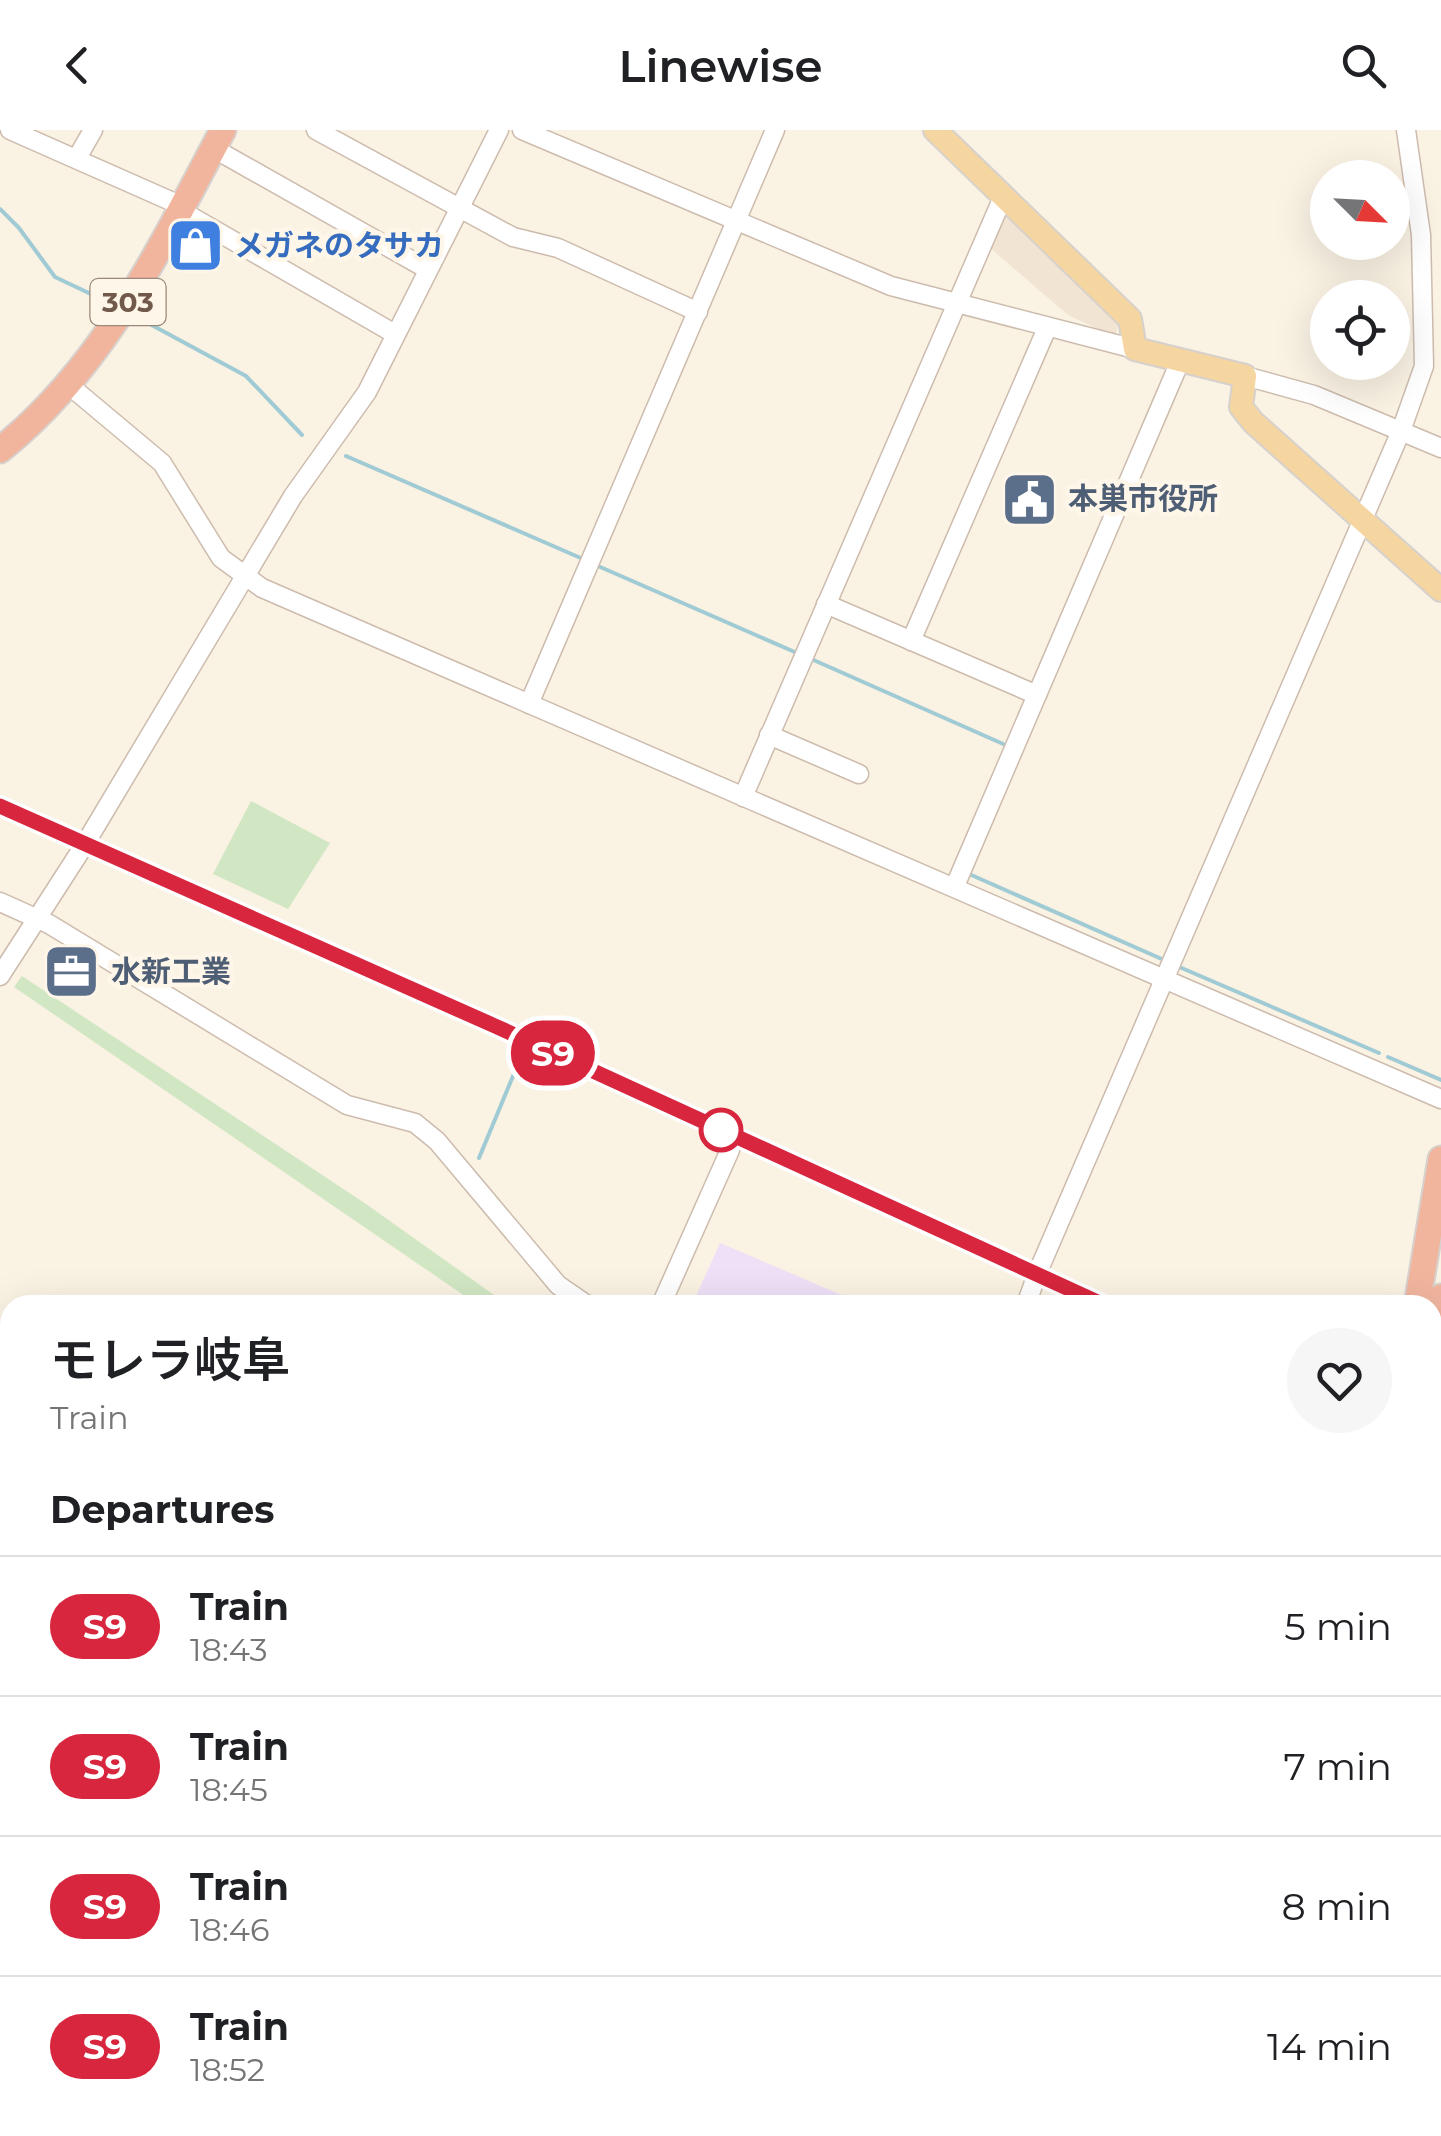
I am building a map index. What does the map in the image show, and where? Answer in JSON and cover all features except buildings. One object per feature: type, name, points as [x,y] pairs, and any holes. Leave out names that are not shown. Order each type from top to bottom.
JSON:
[{"type":"highway","name":"303","points":[[0,450],[70,386],[114,325],[218,139]]},
{"type":"highway","points":[[1419,1295],[1441,1160]]},
{"type":"main road","points":[[935,130],[1130,319],[1135,349],[1245,376],[1241,407],[1253,422],[1441,590]]},
{"type":"street","points":[[10,130],[181,208],[395,334]]},
{"type":"street","points":[[77,158],[92,130]]},
{"type":"street","points":[[316,130],[513,237],[558,248],[698,312]]},
{"type":"street","points":[[1,972],[39,918],[293,496],[367,392],[499,130]]},
{"type":"street","points":[[522,130],[856,273],[955,304],[1135,349]]},
{"type":"street","points":[[529,704],[775,130]]},
{"type":"street","points":[[1029,1295],[1401,431],[1424,366],[1420,235],[1406,130]]},
{"type":"street","points":[[218,139],[427,269]]},
{"type":"street","points":[[743,797],[1003,197]]},
{"type":"street","points":[[911,641],[1047,328]]},
{"type":"street","points":[[955,886],[1181,360]]},
{"type":"street","points":[[1245,376],[1314,394],[1441,448]]},
{"type":"street","points":[[70,386],[162,463],[214,548],[230,566],[262,588],[1441,1099]]},
{"type":"street","points":[[826,604],[1037,695]]},
{"type":"street","points":[[770,735],[859,774]]},
{"type":"street","points":[[0,902],[39,918],[347,1105],[415,1124],[436,1141],[558,1285],[572,1295]]},
{"type":"street","points":[[666,1295],[730,1150]]},
{"type":"shaded area","points":[[1004,209],[1119,322],[1115,337],[1068,315],[989,247]]},
{"type":"shaded area","points":[[720,1243],[842,1295],[697,1295]]},
{"type":"green space","points":[[251,801],[330,843],[288,909],[213,874]]},
{"type":"green space","points":[[22,976],[366,1204],[494,1295],[463,1295],[14,987]]},
{"type":"waterway","points":[[0,209],[55,277],[112,304]]},
{"type":"waterway","points":[[135,316],[246,376],[302,435]]},
{"type":"waterway","points":[[346,456],[583,559]]},
{"type":"waterway","points":[[598,566],[797,653]]},
{"type":"waterway","points":[[809,658],[1010,747]]},
{"type":"waterway","points":[[969,874],[1164,960]]},
{"type":"waterway","points":[[1177,966],[1379,1053]]},
{"type":"waterway","points":[[479,1158],[523,1052]]},
{"type":"waterway","points":[[1388,1057],[1441,1080]]},
{"type":"railway","points":[[0,806],[495,1026],[1082,1295]]},
{"type":"train","name":"S9","points":[[0,806],[495,1026],[1083,1295]]},
{"type":"place","name":"メガネのタサカ","points":[[195,246]]},
{"type":"place","name":"本巣市役所","points":[[1029,499]]},
{"type":"place","name":"水新工業","points":[[72,972]]}]
